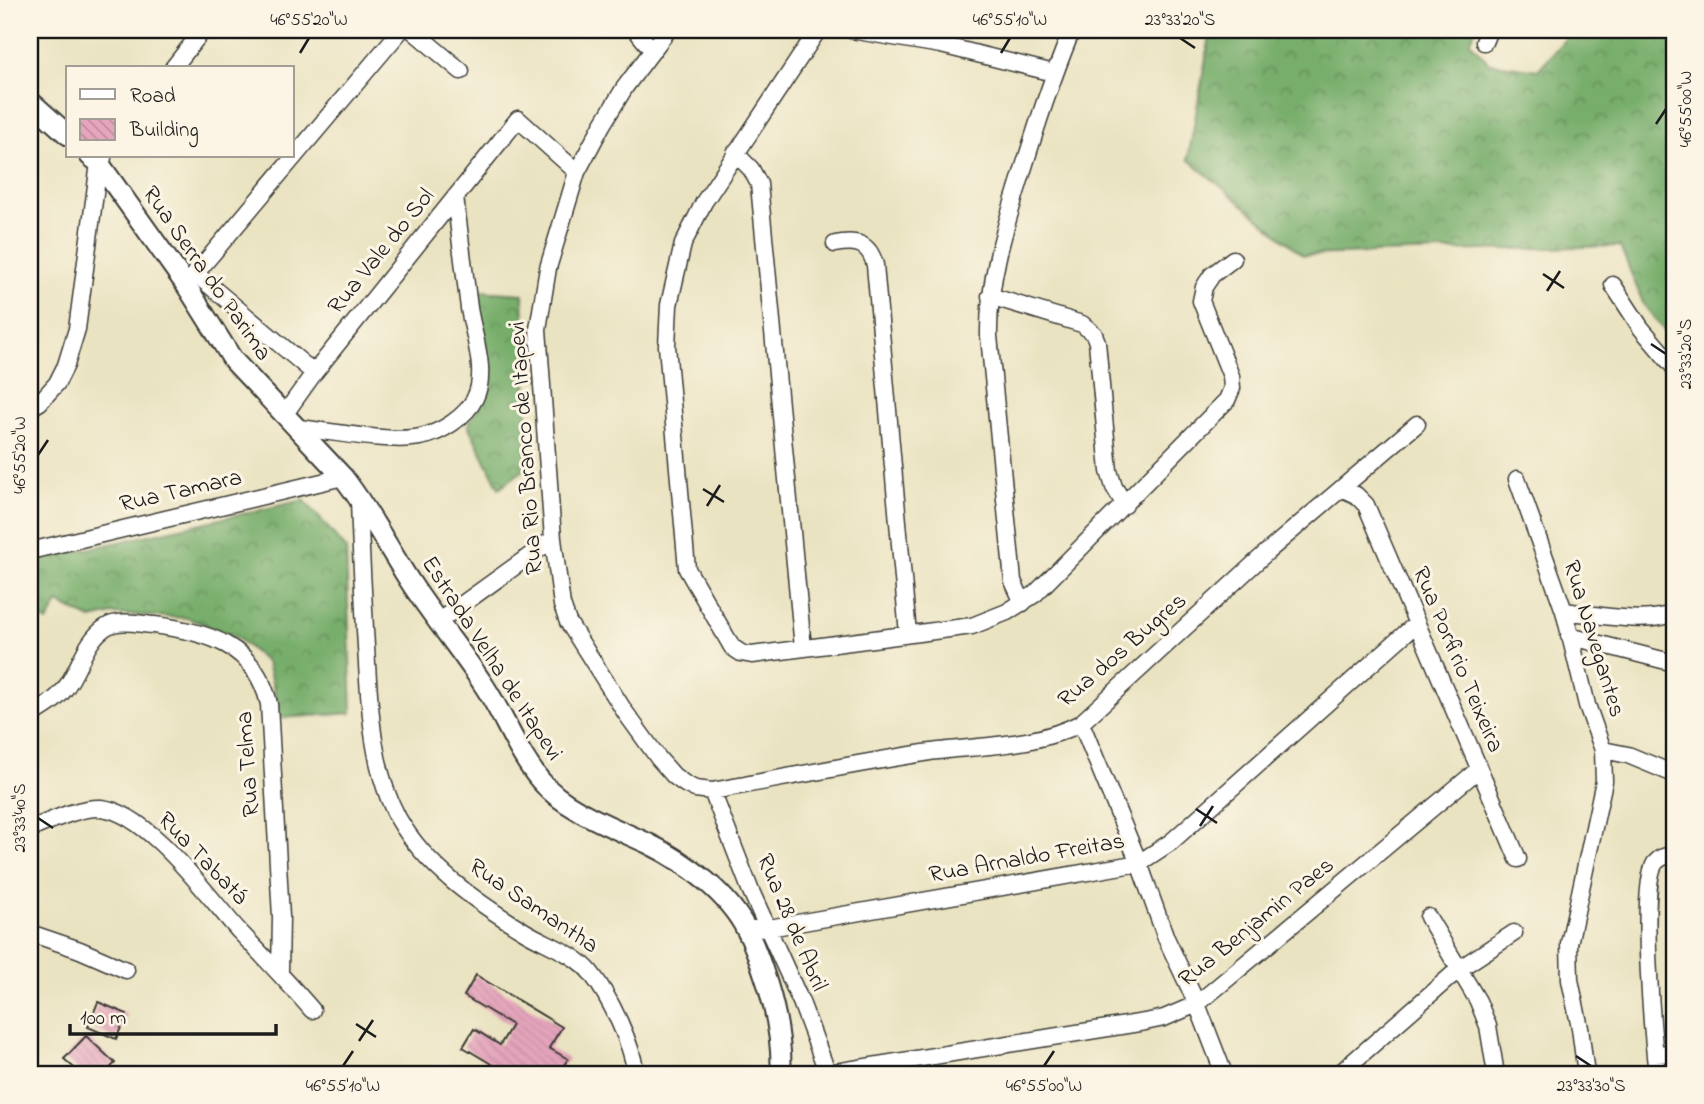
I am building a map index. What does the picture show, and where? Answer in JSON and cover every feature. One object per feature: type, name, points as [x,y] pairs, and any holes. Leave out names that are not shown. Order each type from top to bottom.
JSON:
[{"type":"street","points":[[175,66],[203,30]]},
{"type":"street","points":[[294,157],[401,30]]},
{"type":"street","points":[[412,30],[461,71]]},
{"type":"street","points":[[636,30],[652,50]]},
{"type":"street","name":"Rua Rio Branco de Itapevi","points":[[668,30],[602,125],[578,172],[548,268],[538,328],[553,540],[562,605],[568,622],[625,712],[674,776],[695,789],[712,790]]},
{"type":"street","points":[[818,30],[735,153],[692,223],[677,264],[668,305],[667,346],[687,569],[736,650],[752,655],[972,626],[1024,603],[1056,575],[1125,505],[1230,394],[1231,376],[1201,301],[1204,287],[1212,275],[1233,259]]},
{"type":"street","points":[[850,30],[941,45],[1054,73]]},
{"type":"street","points":[[941,45],[948,30]]},
{"type":"street","points":[[1024,603],[1013,581],[989,336],[990,296],[996,257],[1054,73],[1072,30]]},
{"type":"street","points":[[30,101],[66,133]]},
{"type":"street","name":"Rua Vale do Sol","points":[[291,421],[314,373],[518,119],[578,172]]},
{"type":"street","points":[[735,153],[751,169],[759,184],[803,648]]},
{"type":"street","points":[[30,408],[40,402],[57,383],[66,365],[77,328],[98,158]]},
{"type":"street","name":"Rua Serra do Parima","points":[[98,158],[191,279],[233,360],[343,477]]},
{"type":"street","points":[[293,158],[191,279],[314,373]]},
{"type":"street","points":[[291,421],[397,438],[420,437],[451,423],[465,412],[476,397],[480,382],[479,363],[469,309],[455,197]]},
{"type":"street","points":[[835,244],[850,241],[857,243],[868,250],[875,265],[908,634]]},
{"type":"street","points":[[1613,285],[1641,328],[1674,367]]},
{"type":"street","points":[[990,296],[1082,324],[1094,334],[1097,342],[1109,471],[1114,487],[1125,505]]},
{"type":"street","name":"Rua dos Bugres","points":[[712,790],[925,753],[1024,740],[1067,730],[1081,723],[1268,552],[1417,424]]},
{"type":"street","name":"Estrada Velha de Itapevi","points":[[343,477],[359,497],[411,582],[485,686],[521,753],[548,790],[575,808],[681,862],[703,878],[746,929],[764,974],[779,1028],[781,1074]]},
{"type":"street","name":"Rua Tamara","points":[[30,551],[343,477]]},
{"type":"street","name":"Rua Navegantes","points":[[1517,479],[1564,611],[1587,705],[1603,750],[1604,781],[1569,944],[1570,980],[1586,1074]]},
{"type":"street","name":"Rua Porfirio Teixeira","points":[[1343,489],[1356,495],[1366,505],[1518,859]]},
{"type":"street","name":"Rua Samantha","points":[[359,497],[374,738],[390,803],[427,857],[465,892],[523,931],[578,961],[591,972],[625,1033],[636,1074]]},
{"type":"street","points":[[439,621],[553,540]]},
{"type":"street","points":[[1564,611],[1648,618],[1667,617],[1674,612]]},
{"type":"street","name":"Rua Telma","points":[[30,715],[39,711],[64,690],[92,640],[107,626],[115,623],[137,623],[198,632],[215,637],[246,661],[264,684],[269,704],[281,917],[280,973]]},
{"type":"street","name":"Rua Arnaldo Freitas","points":[[746,929],[769,928],[1139,863],[1171,842],[1417,623]]},
{"type":"street","points":[[1570,636],[1674,663]]},
{"type":"street","points":[[1081,723],[1224,1074]]},
{"type":"street","points":[[1603,750],[1628,755],[1674,774]]},
{"type":"street","name":"Rua Benjamin Paes","points":[[825,1074],[1145,1022],[1164,1018],[1197,1004],[1479,769]]},
{"type":"street","name":"Rua 28 de Abril","points":[[712,790],[750,889],[801,1002],[825,1074]]},
{"type":"street","name":"Rua Tabatá","points":[[30,830],[81,811],[101,808],[120,813],[173,855],[312,1010]]},
{"type":"street","points":[[1657,1074],[1650,999],[1648,891],[1656,862],[1662,857],[1674,856]]},
{"type":"street","points":[[1428,917],[1478,1001],[1488,1026],[1496,1074]]},
{"type":"street","points":[[30,933],[80,950],[126,970]]},
{"type":"street","points":[[1339,1074],[1459,969],[1514,933]]},
{"type":"street","points":[[1654,1054],[1674,1053]]},
{"type":"green space","points":[[1211,30],[1475,30],[1470,42],[1489,63],[1538,70],[1573,30],[1674,30],[1674,343],[1644,305],[1620,246],[1303,255],[1188,159]]},
{"type":"green space","points":[[477,291],[523,294],[529,466],[499,488],[468,425],[489,389]]},
{"type":"green space","points":[[304,500],[346,549],[352,713],[281,718],[267,663],[235,636],[187,618],[113,614],[91,619],[58,603],[47,622],[30,612],[30,562]]},
{"type":"building","points":[[476,975],[562,1027],[549,1048],[568,1059],[558,1074],[508,1074],[463,1047],[474,1029],[500,1045],[512,1025],[464,996]]},
{"type":"building","points":[[98,1002],[127,1014],[116,1039],[88,1027]]},
{"type":"building","points":[[86,1036],[115,1063],[105,1074],[81,1074],[64,1059]]}]
